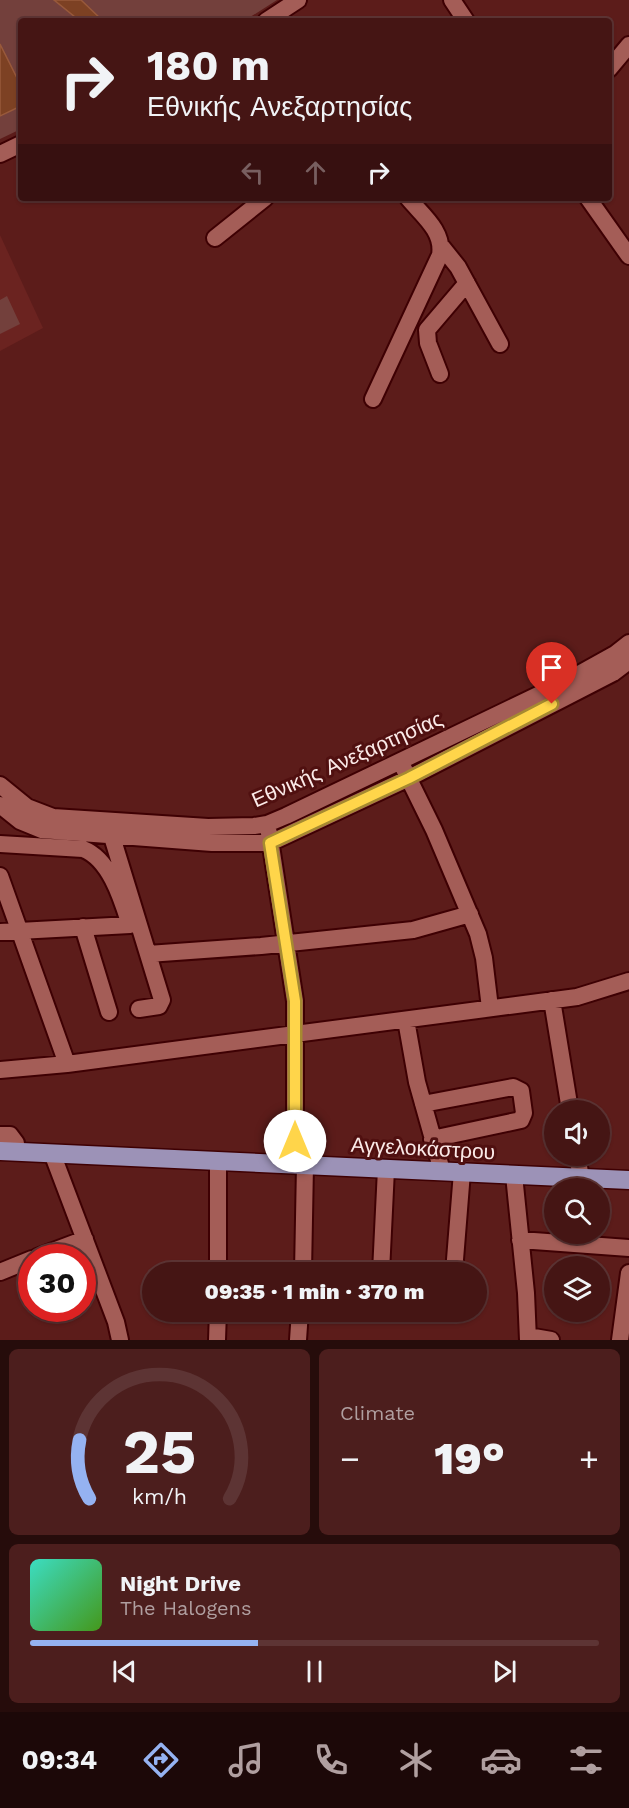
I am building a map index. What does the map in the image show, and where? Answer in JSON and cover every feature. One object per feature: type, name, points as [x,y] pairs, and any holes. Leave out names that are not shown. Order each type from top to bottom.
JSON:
[{"type":"main road","name":"Αγγελοκάστρου","points":[[8,1147],[52,1153],[581,1178]]},
{"type":"main road","name":"Αγγελοκάστρου","points":[[610,1179],[629,1180]]},
{"type":"street","points":[[271,18],[298,0]]},
{"type":"street","points":[[452,0],[464,18]]},
{"type":"street","points":[[612,65],[629,45]]},
{"type":"street","points":[[0,154],[18,145]]},
{"type":"street","points":[[215,238],[261,201]]},
{"type":"street","points":[[411,201],[438,233],[442,247],[453,259],[500,344]]},
{"type":"street","points":[[590,201],[629,256]]},
{"type":"street","points":[[373,399],[442,247]]},
{"type":"street","points":[[440,374],[428,343],[427,330],[467,283]]},
{"type":"street","name":"Εθνικής Ανεξαρτησίας","points":[[0,805],[20,821],[42,830],[242,827],[267,824],[400,763],[561,684],[615,654],[629,643]]},
{"type":"street","name":"Εθνικής Ανεξαρτησίας","points":[[0,786],[39,813],[53,817],[109,828],[212,843],[270,843],[409,778],[613,673],[629,661]]},
{"type":"street","points":[[400,763],[434,830],[470,914],[482,948],[490,1008]]},
{"type":"street","points":[[267,824],[295,1001],[303,1262]]},
{"type":"street","points":[[109,828],[162,1002],[159,1006],[139,1009]]},
{"type":"street","points":[[0,844],[83,849],[96,857],[112,882],[130,925],[0,932]]},
{"type":"street","points":[[0,876],[67,1064]]},
{"type":"street","points":[[148,954],[413,930],[470,914]]},
{"type":"street","points":[[82,927],[109,1012]]},
{"type":"street","points":[[0,1070],[67,1064],[584,996],[629,981]]},
{"type":"street","points":[[552,1000],[568,1100]]},
{"type":"street","points":[[406,1020],[417,1082],[442,1171]]},
{"type":"street","points":[[423,1104],[513,1087],[521,1091],[524,1113],[521,1120],[432,1139]]},
{"type":"street","points":[[0,1135],[10,1135],[8,1147]]},
{"type":"street","points":[[52,1153],[116,1322],[120,1340]]},
{"type":"street","points":[[218,1161],[218,1262]]},
{"type":"street","points":[[579,1166],[581,1178]]},
{"type":"street","points":[[381,1262],[386,1169]]},
{"type":"street","points":[[455,1262],[462,1172]]},
{"type":"street","points":[[514,1175],[526,1293],[528,1338],[551,1340]]},
{"type":"street","points":[[72,1244],[85,1239]]},
{"type":"street","points":[[520,1240],[629,1248]]},
{"type":"street","points":[[0,1272],[18,1265]]},
{"type":"street","points":[[620,1340],[629,1278]]},
{"type":"street","points":[[217,1340],[218,1322]]},
{"type":"street","points":[[298,1340],[299,1322]]},
{"type":"shaded area","points":[[0,0],[277,0],[249,18],[18,18],[18,130],[0,139]]},
{"type":"shaded area","points":[[0,235],[43,328],[0,351]]},
{"type":"shaded area","points":[[7,296],[20,324],[0,334],[0,300]]},
{"type":"building","points":[[54,0],[81,0],[100,18],[76,18]]},
{"type":"building","points":[[0,44],[18,80],[18,107],[0,116]]},
{"type":"route","points":[[295,1141],[295,1001],[270,843],[409,778],[552,704]]}]
